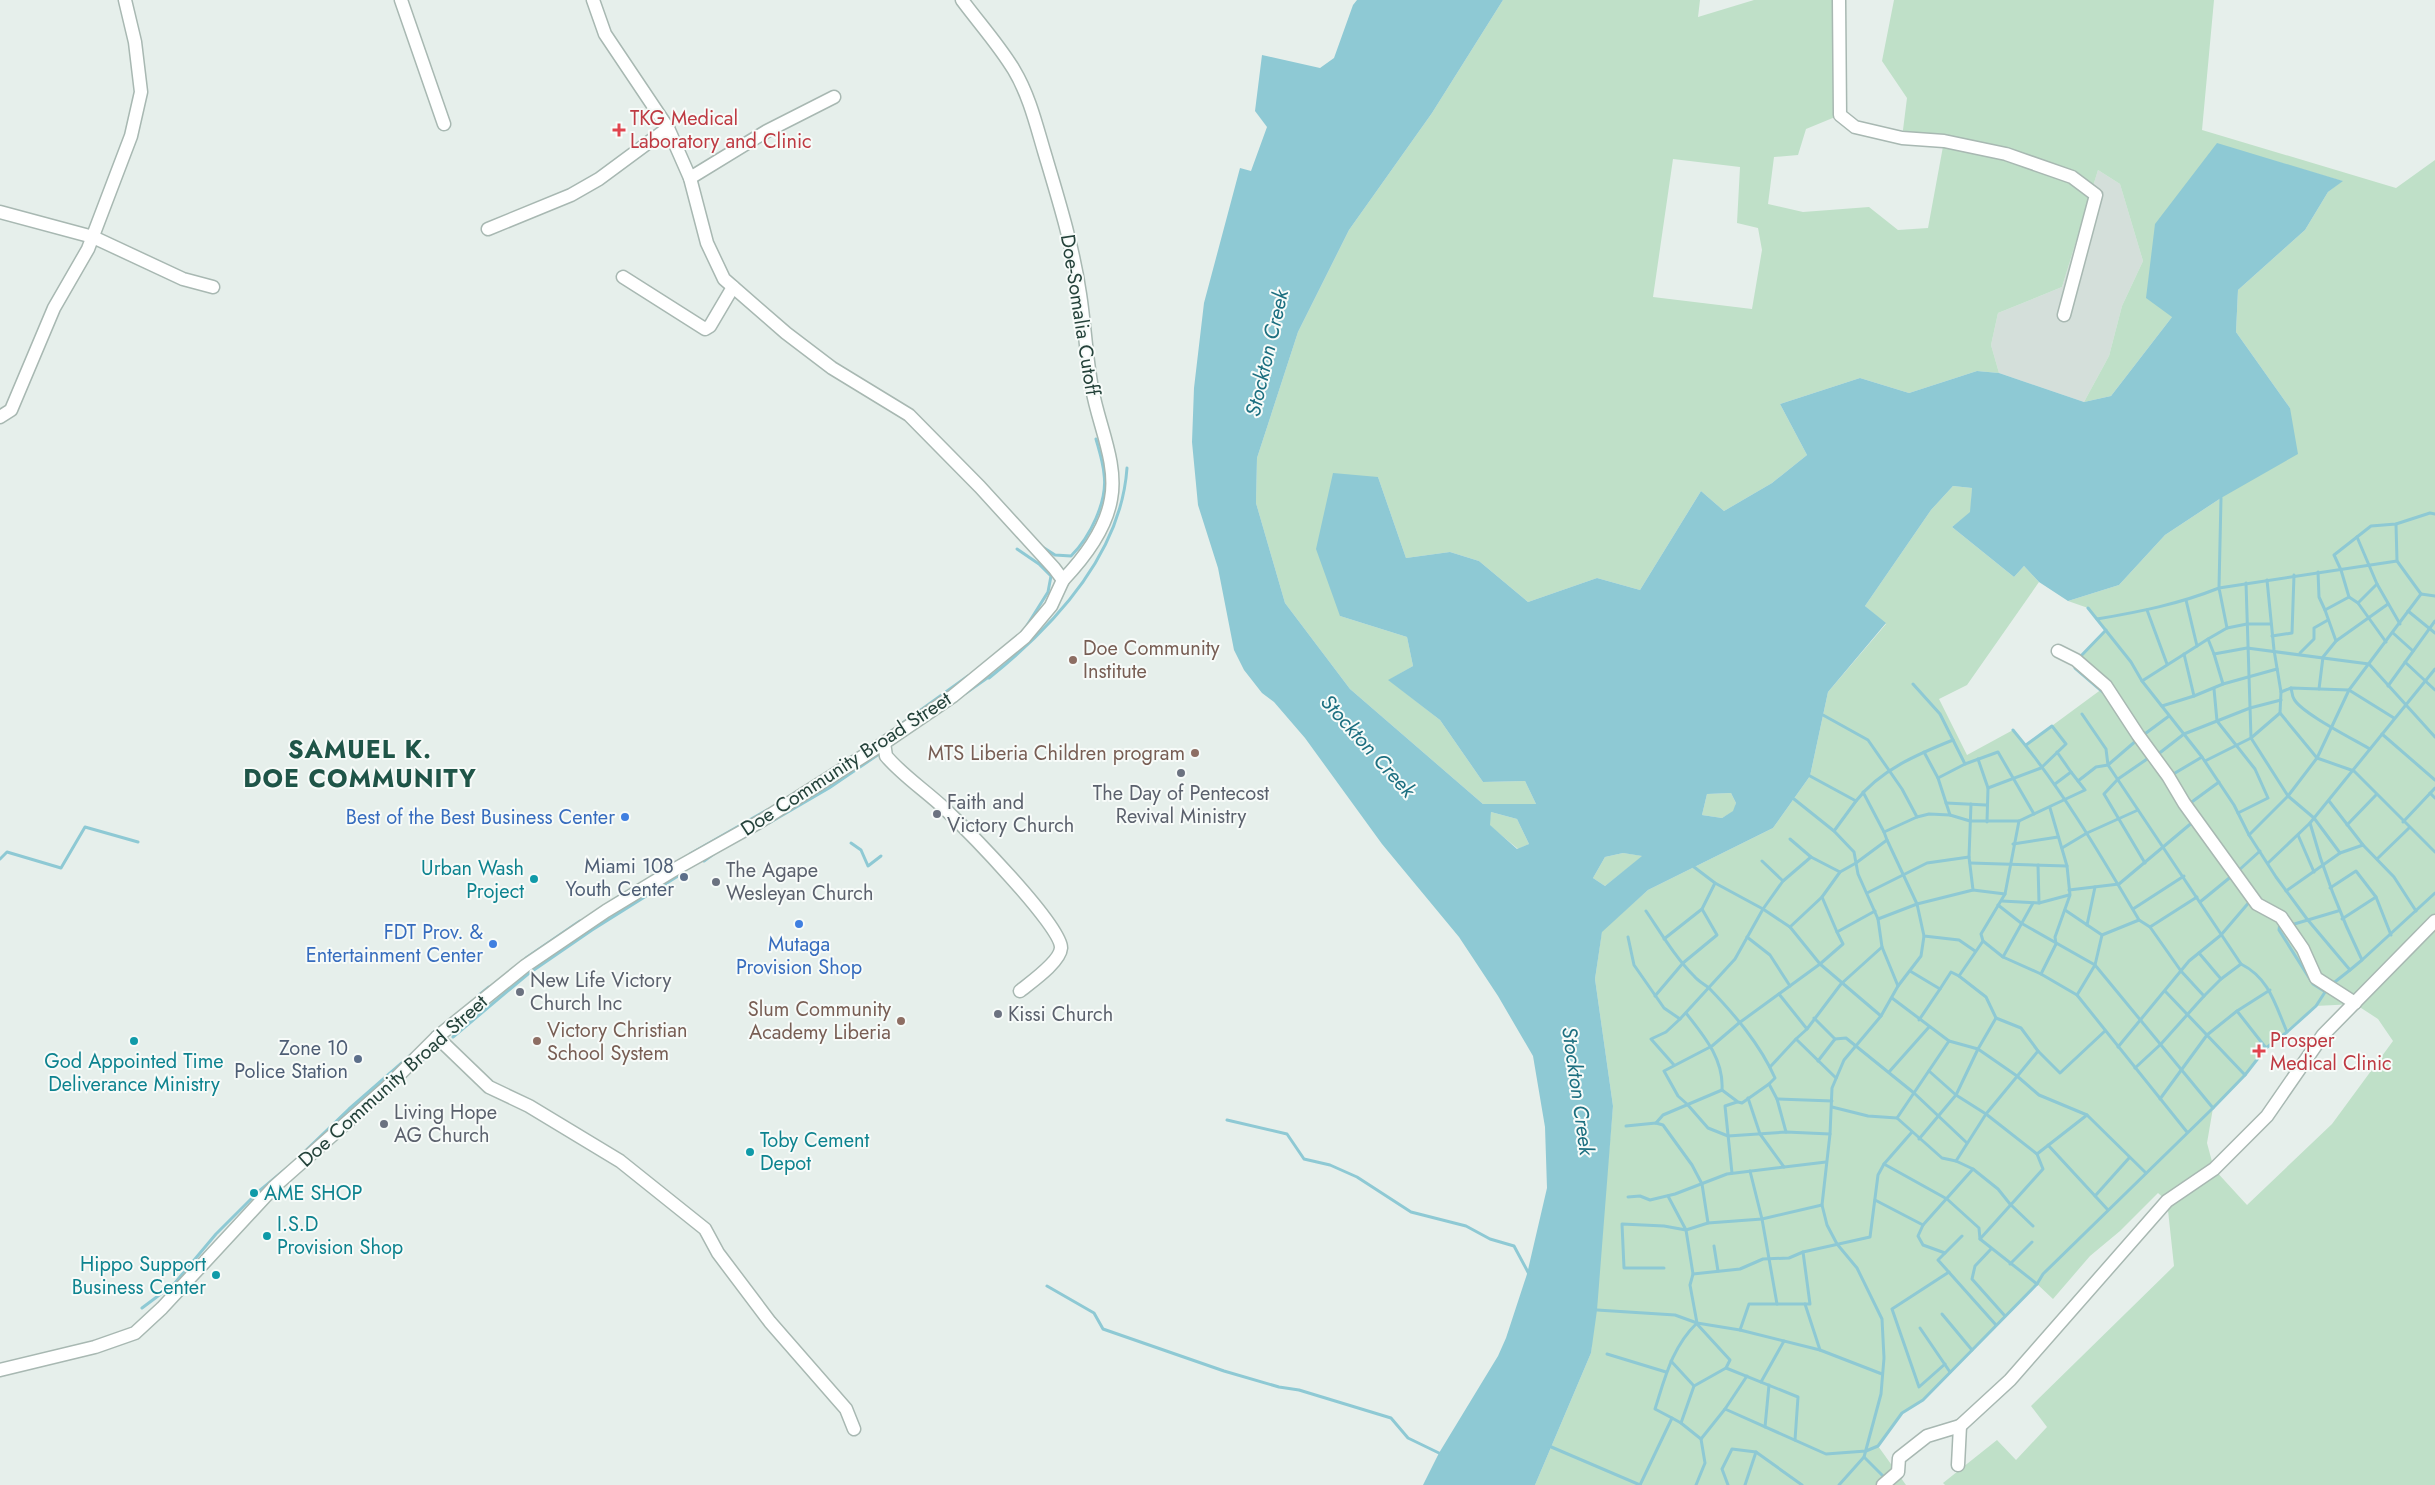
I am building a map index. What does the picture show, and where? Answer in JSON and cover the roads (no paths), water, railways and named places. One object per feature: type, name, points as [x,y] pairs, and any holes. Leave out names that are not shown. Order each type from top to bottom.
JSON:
[{"type":"street","points":[[0,417],[11,410],[54,308],[88,250],[131,136],[141,92],[135,42],[125,0]]},
{"type":"street","points":[[401,0],[444,124]]},
{"type":"street","points":[[593,0],[605,34],[668,128],[690,178],[712,258],[724,280],[786,334],[832,368],[909,415],[980,487],[1063,580]]},
{"type":"street","name":"Doe-Somalia Cutoff","points":[[962,0],[1014,70],[1027,96],[1038,130],[1071,247],[1080,295],[1094,401],[1112,468],[1112,498],[1106,518],[1083,555],[1063,580]]},
{"type":"street","points":[[1838,0],[1840,115],[1855,126],[1902,138],[1944,141],[2006,154],[2072,176],[2096,195],[2064,316]]},
{"type":"street","points":[[690,178],[767,131],[834,96]]},
{"type":"street","points":[[488,228],[571,195],[598,180],[668,128]]},
{"type":"street","points":[[0,212],[93,237],[183,279],[213,287]]},
{"type":"street","points":[[623,277],[705,329],[710,326],[733,288]]},
{"type":"street","name":"Doe Community Broad Street","points":[[0,1370],[95,1347],[135,1333],[162,1308],[275,1186],[386,1087],[437,1037],[525,966],[606,912],[677,868],[761,821],[884,743],[953,696],[1025,637],[1051,606],[1063,580]]},
{"type":"street","points":[[2058,651],[2076,660],[2106,686],[2168,776],[2184,803],[2256,904],[2281,917],[2303,949],[2316,978],[2355,1004]]},
{"type":"street","points":[[884,743],[886,756],[891,762],[945,809],[980,844],[1046,918],[1060,943],[1059,955],[1047,969],[1020,991]]},
{"type":"street","points":[[1883,1485],[1898,1472],[1899,1458],[1927,1436],[1960,1426],[2010,1380],[2167,1201],[2214,1169],[2267,1116],[2323,1035],[2435,921]]},
{"type":"street","points":[[437,1037],[489,1087],[529,1106],[620,1161],[705,1229],[718,1253],[770,1322],[846,1409],[854,1429]]},
{"type":"street","points":[[1958,1465],[1960,1426]]},
{"type":"water","name":"Stockton Creek","points":[[1357,0],[1503,0],[1432,113],[1349,230],[1298,332],[1257,458],[1256,503],[1285,603],[1350,689],[1483,804],[1536,804],[1525,781],[1483,782],[1440,720],[1388,680],[1413,666],[1407,637],[1340,616],[1316,549],[1333,473],[1378,477],[1406,558],[1450,552],[1479,561],[1528,602],[1597,578],[1640,590],[1701,491],[1724,511],[1772,483],[1807,455],[1780,404],[1860,378],[1909,393],[1977,371],[1999,373],[2084,402],[2111,396],[2172,317],[2146,298],[2155,224],[2217,143],[2343,181],[2328,192],[2305,230],[2238,290],[2236,332],[2290,408],[2298,454],[2221,498],[2165,535],[2119,585],[2068,601],[2039,582],[2024,566],[2014,577],[1952,527],[1970,512],[1972,488],[1953,486],[1931,510],[1865,606],[1886,623],[1828,692],[1810,776],[1773,828],[1648,890],[1602,932],[1595,979],[1613,1106],[1597,1310],[1591,1353],[1535,1485],[1423,1485],[1439,1453],[1498,1356],[1506,1338],[1527,1274],[1547,1188],[1545,1127],[1533,1056],[1498,996],[1459,937],[1382,844],[1305,738],[1274,702],[1262,693],[1244,670],[1234,650],[1218,568],[1198,505],[1192,442],[1194,388],[1204,303],[1240,168],[1251,171],[1267,127],[1255,111],[1262,55],[1320,68],[1334,58],[1353,5]],"holes":[[[1731,793],[1736,803],[1733,811],[1722,818],[1702,815],[1707,794]],[[1491,812],[1517,819],[1529,844],[1517,849],[1490,825]],[[1623,853],[1642,856],[1605,886],[1593,878],[1605,857]]]},
{"type":"waterway","points":[[1041,546],[1055,555],[1071,556],[1091,529],[1100,507],[1105,484],[1103,465],[1096,439]]},
{"type":"waterway","points":[[989,678],[1013,658],[1060,612],[1098,559],[1112,530],[1122,500],[1127,468]]},
{"type":"waterway","points":[[2097,619],[2159,607],[2219,588],[2221,498]]},
{"type":"waterway","points":[[2336,641],[2325,610],[2349,597],[2341,570],[2334,555],[2371,526],[2396,524],[2430,513],[2435,514]]},
{"type":"waterway","points":[[2249,835],[2288,796],[2317,758],[2349,690],[2421,594],[2397,561],[2396,524]]},
{"type":"waterway","points":[[2357,537],[2377,584],[2400,624]]},
{"type":"waterway","points":[[1017,549],[1039,564],[1051,576],[1048,592],[1026,627]]},
{"type":"waterway","points":[[2208,639],[2227,628],[2219,588],[2397,561]]},
{"type":"waterway","points":[[2318,572],[2319,597],[2325,610]]},
{"type":"waterway","points":[[2272,636],[2292,633],[2294,575]]},
{"type":"waterway","points":[[2205,761],[2251,738],[2280,713],[2281,692],[2274,650],[2267,580]]},
{"type":"waterway","points":[[2246,583],[2251,738],[2288,796],[2314,818],[2340,853]]},
{"type":"waterway","points":[[2358,603],[2377,584]]},
{"type":"waterway","points":[[2421,594],[2435,596]]},
{"type":"waterway","points":[[2349,597],[2358,603],[2386,642]]},
{"type":"waterway","points":[[2186,600],[2197,646]]},
{"type":"waterway","points":[[2319,689],[2323,657],[2336,641],[2388,604]]},
{"type":"waterway","points":[[2088,608],[2202,757],[2234,805],[2249,835],[2276,877],[2307,919],[2350,970],[2331,985]]},
{"type":"waterway","points":[[2147,610],[2167,664]]},
{"type":"waterway","points":[[2408,611],[2435,633]]},
{"type":"waterway","points":[[2300,653],[2314,639],[2314,628],[2328,620]]},
{"type":"waterway","points":[[2388,686],[2435,621]]},
{"type":"waterway","points":[[2227,628],[2247,624],[2271,624]]},
{"type":"waterway","points":[[2079,658],[2106,630]]},
{"type":"waterway","points":[[2393,633],[2413,651]]},
{"type":"waterway","points":[[2142,681],[2208,639],[2214,654],[2247,648],[2369,664],[2435,737]]},
{"type":"waterway","points":[[2162,706],[2194,696],[2184,654]]},
{"type":"waterway","points":[[2194,696],[2223,684],[2214,654]]},
{"type":"waterway","points":[[2405,662],[2435,690]]},
{"type":"waterway","points":[[2076,665],[2075,668],[2104,693]]},
{"type":"waterway","points":[[2223,684],[2277,669]]},
{"type":"waterway","points":[[2350,970],[2362,960],[2333,893],[2310,823],[2435,669]]},
{"type":"waterway","points":[[900,725],[968,676]]},
{"type":"waterway","points":[[966,693],[990,676]]},
{"type":"waterway","points":[[1856,801],[1876,780],[1900,764],[1953,740],[1940,714],[1913,684]]},
{"type":"waterway","points":[[2291,688],[2294,699],[2299,705],[2329,726],[2370,749]]},
{"type":"waterway","points":[[2281,692],[2291,688],[2349,690],[2394,718]]},
{"type":"waterway","points":[[2157,755],[2184,734],[2217,721],[2214,689]]},
{"type":"waterway","points":[[2238,813],[2268,798],[2255,769],[2217,721],[2250,708],[2281,700]]},
{"type":"waterway","points":[[2280,713],[2317,758],[2354,771],[2435,852]]},
{"type":"waterway","points":[[2078,781],[2096,767],[2108,765],[2106,749],[2082,714]]},
{"type":"waterway","points":[[1790,927],[1822,897],[1840,872],[1856,863],[1887,840],[1884,832],[1917,817],[1902,789],[1868,740],[1823,715]]},
{"type":"waterway","points":[[2142,736],[2169,716]]},
{"type":"waterway","points":[[1988,788],[2041,768],[2066,744],[2052,726],[2026,745]]},
{"type":"waterway","points":[[2013,730],[2064,799],[2095,846],[2139,920],[2102,935]]},
{"type":"waterway","points":[[2382,734],[2435,780]]},
{"type":"waterway","points":[[1953,740],[1965,764]]},
{"type":"waterway","points":[[2137,740],[2108,765],[2241,964],[2251,970],[2265,984],[2275,1002],[2287,1032],[2266,1048],[2245,1075]]},
{"type":"waterway","points":[[769,823],[829,788],[882,752]]},
{"type":"waterway","points":[[1924,752],[1938,778],[1950,815]]},
{"type":"waterway","points":[[1938,778],[1965,764],[1998,752],[2034,814]]},
{"type":"waterway","points":[[2055,784],[2071,772],[2057,752]]},
{"type":"waterway","points":[[2145,863],[2104,794],[2118,779],[2150,757]]},
{"type":"waterway","points":[[2170,776],[2202,757]]},
{"type":"waterway","points":[[1978,759],[1988,788],[1987,822]]},
{"type":"waterway","points":[[1917,817],[1929,814],[1950,815],[1970,821],[2019,821],[2085,790],[2071,772]]},
{"type":"waterway","points":[[1810,776],[1856,801],[1834,831]]},
{"type":"waterway","points":[[2189,804],[2219,782]]},
{"type":"waterway","points":[[2403,822],[2435,788]]},
{"type":"waterway","points":[[1863,792],[1884,832]]},
{"type":"waterway","points":[[2430,793],[2435,798]]},
{"type":"waterway","points":[[2347,825],[2376,795]]},
{"type":"waterway","points":[[1794,799],[1834,831],[1854,852],[1858,874],[1878,919],[1882,947],[1898,986],[1881,1016]]},
{"type":"waterway","points":[[2329,801],[2363,845],[2394,877],[2416,911]]},
{"type":"waterway","points":[[1946,803],[1986,805]]},
{"type":"waterway","points":[[1878,919],[1917,904],[1973,890],[1969,857],[1971,804]]},
{"type":"waterway","points":[[2041,974],[2056,944],[2055,937],[2070,895],[2067,866],[2050,808]]},
{"type":"waterway","points":[[690,854],[767,810]]},
{"type":"waterway","points":[[2062,848],[2087,833],[2138,810]]},
{"type":"waterway","points":[[2019,821],[2005,894],[1981,934],[1983,941],[2003,957],[2041,974],[2077,995],[2187,1132]]},
{"type":"waterway","points":[[2069,890],[2119,884],[2194,821]]},
{"type":"waterway","points":[[2268,863],[2310,823]]},
{"type":"waterway","points":[[0,859],[7,852],[61,868],[85,827],[138,842]]},
{"type":"waterway","points":[[2377,859],[2409,828]]},
{"type":"waterway","points":[[2298,835],[2314,872]]},
{"type":"waterway","points":[[2013,844],[2058,837]]},
{"type":"waterway","points":[[1790,839],[1811,857]]},
{"type":"waterway","points":[[1887,840],[1917,904],[1924,936],[1959,940],[1975,951]]},
{"type":"waterway","points":[[851,843],[861,850],[868,866],[881,856]]},
{"type":"waterway","points":[[2286,891],[2340,853],[2363,845]]},
{"type":"waterway","points":[[2238,871],[2260,851]]},
{"type":"waterway","points":[[704,861],[715,853]]},
{"type":"waterway","points":[[1674,1065],[1651,1039],[1666,1032],[1680,1019],[1735,959],[1763,909],[1783,881],[1811,857],[1840,872]]},
{"type":"waterway","points":[[1867,893],[1927,863],[1969,857]]},
{"type":"waterway","points":[[1762,861],[1783,881]]},
{"type":"waterway","points":[[1970,863],[2067,866]]},
{"type":"waterway","points":[[2038,865],[2039,903]]},
{"type":"waterway","points":[[1694,867],[1715,883],[1763,909],[1790,927],[1820,964],[1881,1016],[1844,1060],[1832,1088],[1830,1134],[1822,1205],[1827,1225],[1837,1244],[1857,1268],[1882,1319],[1884,1358],[1881,1394],[1864,1457],[1839,1485]]},
{"type":"waterway","points":[[2330,888],[2356,871],[2376,897],[2391,935]]},
{"type":"waterway","points":[[2200,902],[2233,875]]},
{"type":"waterway","points":[[453,1037],[528,974],[592,930],[678,876]]},
{"type":"waterway","points":[[2133,909],[2184,876]]},
{"type":"waterway","points":[[1664,939],[1702,909],[1715,883]]},
{"type":"waterway","points":[[2087,925],[2095,887]]},
{"type":"waterway","points":[[1973,890],[2005,894]]},
{"type":"waterway","points":[[2362,960],[2435,893]]},
{"type":"waterway","points":[[2002,901],[2039,903],[2069,895]]},
{"type":"waterway","points":[[1822,897],[1837,932]]},
{"type":"waterway","points":[[2150,927],[2197,897]]},
{"type":"waterway","points":[[2342,919],[2376,897]]},
{"type":"waterway","points":[[2118,1047],[2189,961],[2221,935],[2251,900]]},
{"type":"waterway","points":[[2003,957],[2033,903]]},
{"type":"waterway","points":[[1701,1439],[1725,1409],[1826,1454],[1866,1451],[1878,1446],[1902,1413],[1923,1400],[2037,1284],[2043,1274],[2213,1108],[2095,965],[2021,923],[1998,905]]},
{"type":"waterway","points":[[1655,996],[1683,963],[1717,935],[1702,909]]},
{"type":"waterway","points":[[2065,910],[2102,935],[2095,965],[2077,995]]},
{"type":"waterway","points":[[1646,911],[1681,961],[1728,1008],[1762,1053],[1775,1078],[1769,1084],[1777,1099],[1786,1132]]},
{"type":"waterway","points":[[1830,1134],[1786,1132],[1728,1136],[1708,1128],[1678,1096],[1664,1071],[1712,1046],[1739,1023],[1820,964],[1843,944],[1837,932],[1875,911]]},
{"type":"waterway","points":[[2291,925],[2338,911]]},
{"type":"waterway","points":[[2135,1068],[2161,1044],[2204,996],[2181,971],[2150,927],[2139,920]]},
{"type":"waterway","points":[[526,958],[580,921]]},
{"type":"waterway","points":[[2280,923],[2279,930],[2313,984],[2324,991]]},
{"type":"waterway","points":[[1898,986],[1921,956],[1924,936]]},
{"type":"waterway","points":[[1628,937],[1634,965],[1664,1008],[1680,1019]]},
{"type":"waterway","points":[[1747,937],[1770,955],[1790,986]]},
{"type":"waterway","points":[[1919,1139],[1956,1095],[1978,1049],[1996,1018],[1986,997],[1959,976],[1983,941]]},
{"type":"waterway","points":[[1807,1029],[1841,984],[1882,947]]},
{"type":"waterway","points":[[2199,953],[2221,979]]},
{"type":"waterway","points":[[2204,996],[2221,979],[2241,964]]},
{"type":"waterway","points":[[1910,971],[1940,989],[1919,1020]]},
{"type":"waterway","points":[[1940,989],[1951,972],[1959,976]]},
{"type":"waterway","points":[[479,995],[489,987]]},
{"type":"waterway","points":[[2287,1032],[2316,1006],[2327,989]]},
{"type":"waterway","points":[[2160,1099],[2207,1035],[2237,1011],[2270,990]]},
{"type":"waterway","points":[[2165,991],[2245,1075],[2213,1108]]},
{"type":"waterway","points":[[1779,994],[1807,1029],[1796,1039],[1836,1078]]},
{"type":"waterway","points":[[1892,998],[1949,1041],[1897,1118]]},
{"type":"waterway","points":[[2237,1011],[2266,1048]]},
{"type":"waterway","points":[[1686,1013],[1712,1048],[1720,1068],[1722,1090],[1742,1103],[1769,1084]]},
{"type":"waterway","points":[[1814,1018],[1835,1039],[1818,1061]]},
{"type":"waterway","points":[[1956,1161],[1986,1114],[2038,1051],[2021,1028],[1996,1018]]},
{"type":"waterway","points":[[1889,1072],[1929,1027]]},
{"type":"waterway","points":[[2038,1051],[2060,1073],[2105,1031]]},
{"type":"waterway","points":[[1835,1039],[1846,1038],[1914,1093],[1967,1143]]},
{"type":"waterway","points":[[1770,1067],[1796,1039]]},
{"type":"waterway","points":[[1949,1041],[1978,1049],[2017,1076],[2039,1095],[2087,1115],[2146,1173]]},
{"type":"waterway","points":[[417,1065],[435,1050]]},
{"type":"waterway","points":[[300,1156],[349,1109],[412,1054]]},
{"type":"waterway","points":[[1929,1071],[1956,1095],[1986,1114],[2037,1154],[2043,1169],[1980,1239]]},
{"type":"waterway","points":[[1656,1123],[1663,1115],[1722,1090]]},
{"type":"waterway","points":[[1748,1098],[1760,1134],[1784,1167]]},
{"type":"waterway","points":[[1777,1099],[1832,1101]]},
{"type":"waterway","points":[[1732,1173],[1725,1106],[1737,1102]]},
{"type":"waterway","points":[[1832,1107],[1868,1116],[1897,1118],[1942,1158],[1956,1161],[1973,1169],[1998,1189],[2010,1204],[2033,1226]]},
{"type":"waterway","points":[[2037,1154],[2087,1115]]},
{"type":"waterway","points":[[1227,1120],[1287,1134],[1304,1159],[1330,1165],[1357,1177],[1411,1212],[1466,1226],[1490,1239],[1514,1246],[1529,1274]]},
{"type":"waterway","points":[[1626,1126],[1656,1123],[1663,1125],[1692,1165],[1702,1184],[1708,1223]]},
{"type":"waterway","points":[[1740,1330],[1749,1304],[1810,1304],[1803,1252],[1870,1237],[1878,1175],[1884,1164],[1912,1132]]},
{"type":"waterway","points":[[2048,1145],[2108,1210]]},
{"type":"waterway","points":[[2095,1196],[2129,1158]]},
{"type":"waterway","points":[[1628,1197],[1640,1196],[1650,1200],[1675,1194],[1727,1174],[1826,1162]]},
{"type":"waterway","points":[[1884,1164],[1947,1199],[1979,1228],[1980,1239],[2037,1284]]},
{"type":"waterway","points":[[142,1308],[174,1284],[216,1234],[258,1192],[287,1168]]},
{"type":"waterway","points":[[1945,1253],[1923,1245],[1918,1236],[1923,1225],[1973,1169]]},
{"type":"waterway","points":[[1750,1171],[1762,1219],[1777,1304]]},
{"type":"waterway","points":[[1668,1196],[1686,1230],[1693,1274],[1690,1285],[1697,1323],[1681,1342],[1670,1363],[1655,1409],[1672,1418]]},
{"type":"waterway","points":[[1875,1200],[1923,1225]]},
{"type":"waterway","points":[[1664,1268],[1624,1268],[1622,1224],[1664,1226],[1686,1230],[1708,1223],[1762,1219],[1822,1205]]},
{"type":"waterway","points":[[1962,1236],[1938,1260],[1996,1325]]},
{"type":"waterway","points":[[2010,1264],[2032,1242]]},
{"type":"waterway","points":[[1714,1246],[1718,1271]]},
{"type":"waterway","points":[[1991,1249],[1975,1266],[1972,1279],[2005,1316]]},
{"type":"waterway","points":[[1693,1274],[1740,1269],[1763,1259],[1789,1258],[1803,1252]]},
{"type":"waterway","points":[[1945,1364],[1919,1387],[1892,1309],[1949,1272]]},
{"type":"waterway","points":[[1047,1286],[1094,1313],[1103,1329],[1224,1371],[1279,1387],[1299,1390],[1391,1418],[1408,1438],[1441,1454]]},
{"type":"waterway","points":[[1805,1304],[1820,1350]]},
{"type":"waterway","points":[[1597,1310],[1675,1315],[1697,1323],[1740,1330],[1820,1350],[1882,1374]]},
{"type":"waterway","points":[[1942,1314],[1972,1350]]},
{"type":"waterway","points":[[1640,1485],[1672,1418],[1681,1423],[1694,1386],[1726,1368],[1730,1360],[1697,1324]]},
{"type":"waterway","points":[[1920,1328],[1950,1372]]},
{"type":"waterway","points":[[1761,1382],[1784,1341]]},
{"type":"waterway","points":[[1607,1354],[1666,1372]]},
{"type":"waterway","points":[[1671,1361],[1694,1386]]},
{"type":"waterway","points":[[1726,1368],[1798,1397],[1795,1440]]},
{"type":"waterway","points":[[1725,1409],[1747,1376]]},
{"type":"waterway","points":[[1765,1427],[1769,1385]]},
{"type":"waterway","points":[[1681,1423],[1701,1439],[1705,1463],[1696,1485]]},
{"type":"waterway","points":[[1549,1446],[1640,1485]]},
{"type":"waterway","points":[[1728,1485],[1722,1469],[1732,1449],[1756,1452],[1802,1485]]},
{"type":"waterway","points":[[1745,1485],[1756,1452]]},
{"type":"waterway","points":[[1864,1457],[1885,1478]]},
{"type":"place","name":"TKG Medical Laboratory and Clinic","points":[[619,130]]},
{"type":"place","name":"Doe Community Institute","points":[[1073,660]]},
{"type":"place","name":"MTS Liberia Children program","points":[[1195,753]]},
{"type":"place","name":"The Day of Pentecost Revival Ministry","points":[[1181,773]]},
{"type":"place","name":"Faith and Victory Church","points":[[937,814]]},
{"type":"place","name":"Best of the Best Business Center","points":[[625,817]]},
{"type":"place","name":"Miami 108 Youth Center","points":[[684,877]]},
{"type":"place","name":"Urban Wash Project","points":[[534,879]]},
{"type":"place","name":"The Agape Wesleyan Church","points":[[716,882]]},
{"type":"place","name":"Mutaga Provision Shop","points":[[799,924]]},
{"type":"place","name":"FDT Prov. & Entertainment Center","points":[[493,944]]},
{"type":"place","name":"New Life Victory Church Inc","points":[[520,992]]},
{"type":"place","name":"Kissi Church","points":[[998,1014]]},
{"type":"place","name":"Slum Community Academy Liberia","points":[[901,1021]]},
{"type":"place","name":"God Appointed Time Deliverance Ministry","points":[[134,1041]]},
{"type":"place","name":"Victory Christian School System","points":[[537,1041]]},
{"type":"place","name":"Prosper Medical Clinic","points":[[2259,1051]]},
{"type":"place","name":"Zone 10 Police Station","points":[[358,1059]]},
{"type":"place","name":"Living Hope AG Church","points":[[384,1124]]},
{"type":"place","name":"Toby Cement Depot","points":[[750,1152]]},
{"type":"place","name":"AME SHOP","points":[[254,1193]]},
{"type":"place","name":"I.S.D Provision Shop","points":[[267,1236]]},
{"type":"place","name":"Hippo Support Business Center","points":[[216,1275]]},
{"type":"district","name":"SAMUEL K. DOE COMMUNITY","points":[[360,764]]}]
